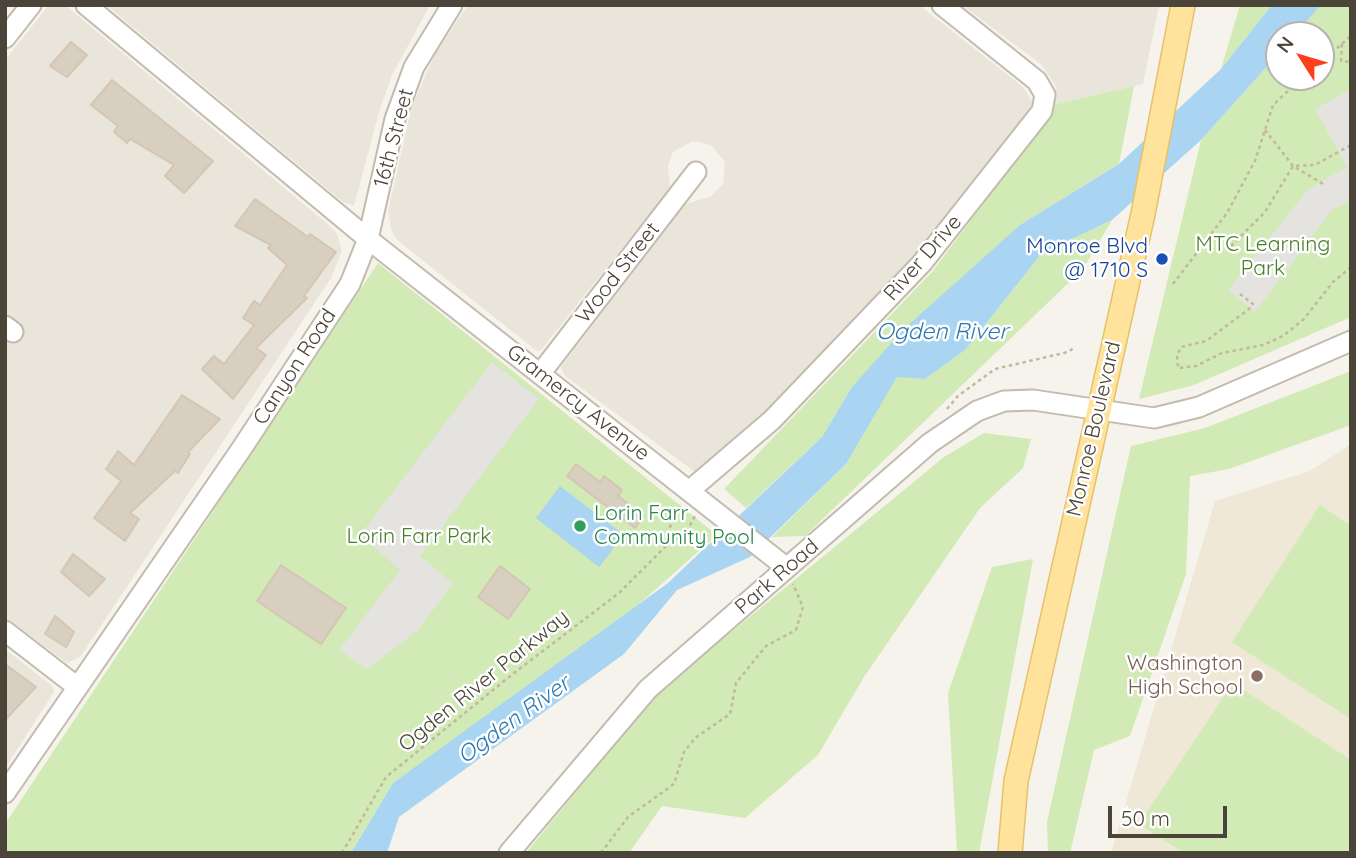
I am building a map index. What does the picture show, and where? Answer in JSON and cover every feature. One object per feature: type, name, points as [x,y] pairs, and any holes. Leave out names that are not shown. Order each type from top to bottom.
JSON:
[{"type":"main road","name":"Monroe Boulevard","points":[[1010,853],[1016,781],[1143,214],[1183,5]]},
{"type":"street","points":[[5,38],[31,5]]},
{"type":"street","points":[[86,5],[368,239]]},
{"type":"street","name":"16th Street","points":[[368,239],[395,119],[414,67],[452,5]]},
{"type":"street","name":"River Drive","points":[[689,491],[772,421],[922,263],[1036,120],[1045,95],[1037,81],[942,5]]},
{"type":"street","name":"Wood Street","points":[[540,374],[696,172]]},
{"type":"street","name":"Gramercy Avenue","points":[[368,239],[787,568]]},
{"type":"street","name":"Canyon Road","points":[[5,793],[76,686],[204,504],[350,284],[368,239]]},
{"type":"street","name":"Park Road","points":[[509,853],[648,689],[930,443],[977,411],[1004,401],[1033,400],[1154,418],[1199,407],[1351,341]]},
{"type":"street","points":[[5,631],[76,686]]},
{"type":"path","points":[[1335,50],[1351,36]]},
{"type":"path","points":[[1342,44],[1341,61],[1351,62]]},
{"type":"path","points":[[1173,284],[1227,213],[1255,161],[1273,105],[1288,91]]},
{"type":"path","points":[[1265,130],[1293,166],[1325,185]]},
{"type":"path","points":[[1293,166],[1315,165],[1351,145]]},
{"type":"path","points":[[1231,246],[1265,212],[1293,166]]},
{"type":"path","points":[[1240,294],[1253,304],[1249,309],[1239,319],[1222,326],[1212,338],[1181,346],[1177,355],[1178,368],[1196,366],[1222,353],[1263,345],[1283,336],[1304,319],[1333,282],[1351,267]]},
{"type":"path","points":[[945,413],[958,396],[995,369],[1068,352],[1075,347]]},
{"type":"path","name":"Ogden River Parkway","points":[[664,548],[673,517]]},
{"type":"path","name":"Ogden River Parkway","points":[[342,853],[386,777],[514,673],[620,593],[664,548],[688,529],[693,518]]},
{"type":"path","points":[[601,853],[628,817],[674,784],[684,752],[695,738],[730,714],[736,683],[766,646],[796,630],[803,607],[787,568]]},
{"type":"shaded area","points":[[49,5],[65,5],[331,227],[337,234],[342,251],[331,278],[81,656],[67,663],[5,617],[5,60]]},
{"type":"shaded area","points":[[106,5],[430,5],[392,75],[379,112],[354,206],[343,202]]},
{"type":"shaded area","points":[[468,5],[919,5],[1023,87],[1032,101],[1032,109],[918,256],[782,397],[702,470],[695,472],[565,376],[561,367],[685,204],[710,197],[723,184],[725,162],[711,145],[693,141],[673,152],[668,166],[670,188],[541,350],[537,351],[397,240],[392,232],[388,211],[412,106],[436,52]]},
{"type":"shaded area","points":[[962,5],[1159,5],[1143,84],[1052,105],[1056,87],[1042,65]]},
{"type":"shaded area","points":[[1351,89],[1351,200],[1332,210],[1255,312],[1228,290],[1308,189],[1347,167],[1315,109]]},
{"type":"shaded area","points":[[492,362],[539,399],[420,556],[453,584],[417,631],[367,669],[339,650],[400,570],[360,535]]},
{"type":"shaded area","name":"Washington High School","points":[[1351,444],[1351,853],[1111,853],[1215,501],[1310,471]]},
{"type":"shaded area","points":[[5,649],[52,686],[54,692],[5,768]]},
{"type":"green space","points":[[1240,5],[1272,5],[1221,69]]},
{"type":"green space","name":"MTC Learning Park","points":[[1321,5],[1351,5],[1351,317],[1194,385],[1139,399],[1201,140],[1265,69],[1265,91],[1335,91],[1335,21],[1307,21]]},
{"type":"green space","points":[[1134,86],[1119,164],[1020,225],[852,387],[822,437],[746,508],[724,489],[932,272],[1047,119],[1052,105]]},
{"type":"green space","points":[[1112,220],[1083,269],[805,536],[772,537],[846,464],[897,376],[925,379],[965,350],[1042,253]]},
{"type":"green space","name":"Lorin Farr Park","points":[[378,263],[717,535],[612,628],[393,783],[351,853],[5,853],[5,824]]},
{"type":"green space","points":[[1351,371],[1351,425],[1229,469],[1190,476],[1186,574],[1130,736],[1094,750],[1070,853],[1048,853],[1047,822],[1131,446],[1205,428]]},
{"type":"green space","points":[[984,433],[1031,439],[1023,468],[980,508],[864,677],[818,755],[745,818],[662,806],[629,853],[526,853],[656,694],[944,457]]},
{"type":"green space","points":[[1320,505],[1351,526],[1351,719],[1232,642]]},
{"type":"green space","points":[[1033,559],[979,853],[957,853],[948,693],[992,567]]},
{"type":"green space","points":[[1233,683],[1351,760],[1351,853],[1184,853],[1139,824]]},
{"type":"water","name":"Ogden River","points":[[1272,5],[1321,5],[1307,21],[1265,21],[1265,69],[1201,140],[1112,220],[1042,253],[965,350],[925,379],[897,377],[846,464],[750,557],[677,590],[624,654],[399,817],[387,853],[351,853],[393,783],[668,583],[822,437],[852,387],[904,329],[1020,225],[1119,164],[1221,69]]},
{"type":"water","name":"Lorin Farr Community Pool","points":[[560,486],[624,535],[599,567],[536,518]]},
{"type":"building","points":[[71,42],[87,55],[67,77],[50,66]]},
{"type":"building","points":[[112,80],[213,161],[184,193],[165,176],[174,165],[130,139],[127,143],[114,132],[118,126],[91,105]]},
{"type":"building","points":[[255,199],[308,237],[310,234],[336,252],[304,296],[307,298],[256,348],[266,355],[233,399],[202,369],[214,356],[224,364],[254,325],[243,318],[254,301],[260,305],[287,265],[268,248],[271,245],[235,226]]},
{"type":"building","points":[[182,395],[220,419],[188,452],[190,454],[178,473],[175,471],[130,513],[139,519],[125,541],[94,518],[121,481],[106,469],[118,451],[134,465]]},
{"type":"building","points":[[576,464],[600,482],[604,476],[622,490],[618,496],[644,516],[635,528],[567,476]]},
{"type":"building","points":[[73,554],[105,579],[89,596],[61,572]]},
{"type":"building","points":[[281,565],[346,608],[321,644],[257,601]]},
{"type":"building","points":[[500,566],[530,589],[508,619],[478,597]]},
{"type":"building","points":[[55,616],[74,632],[66,647],[45,634]]},
{"type":"building","points":[[5,664],[36,687],[5,720]]},
{"type":"place","name":"Monroe Blvd @ 1710 S","points":[[1162,259]]},
{"type":"place","name":"Lorin Farr Community Pool","points":[[580,526]]},
{"type":"place","name":"Washington High School","points":[[1257,676]]}]
